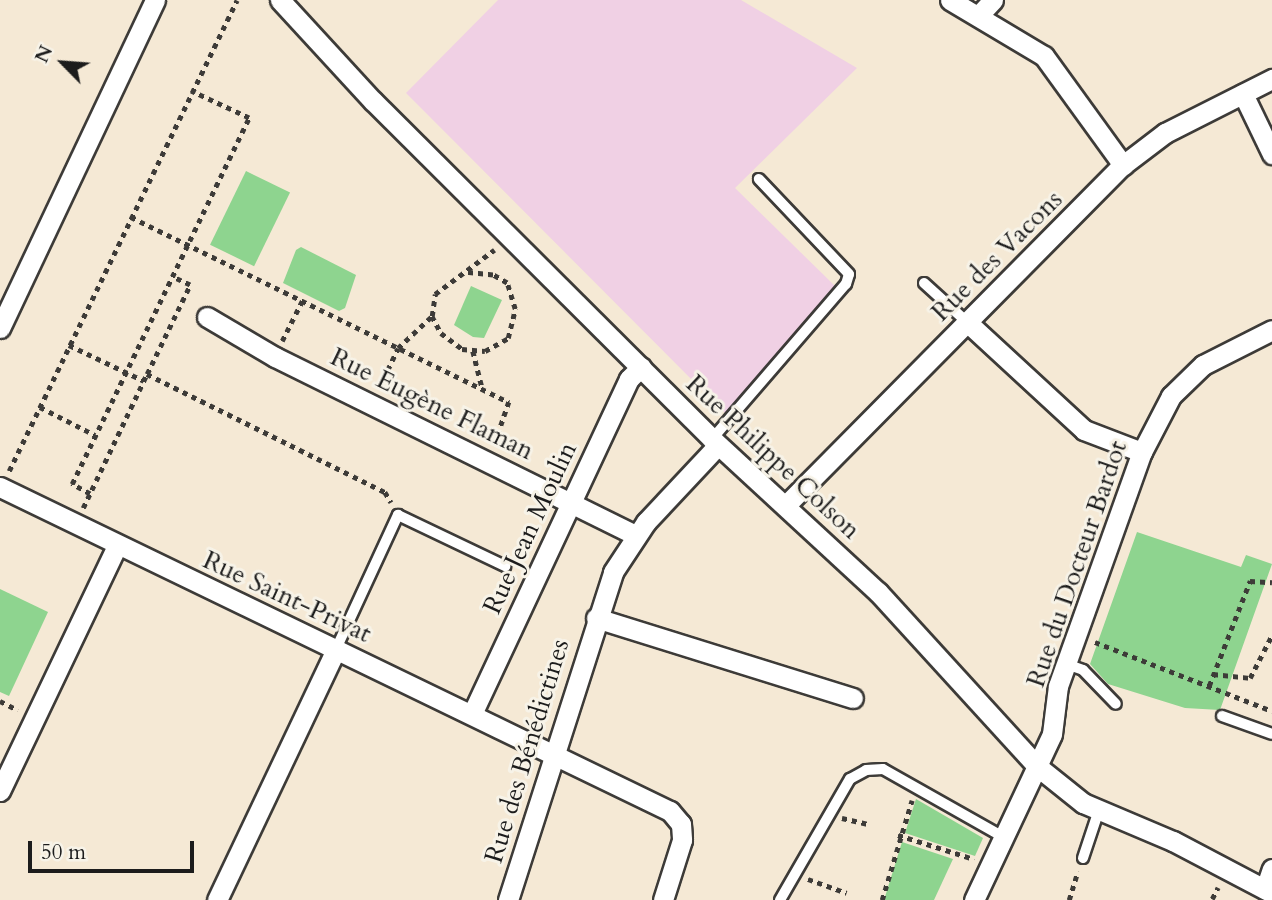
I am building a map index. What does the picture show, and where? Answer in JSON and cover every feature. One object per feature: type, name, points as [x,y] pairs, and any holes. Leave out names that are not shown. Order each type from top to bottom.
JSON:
[{"type":"street","points":[[0,328],[155,0]]},
{"type":"street","name":"Rue Philippe Colson","points":[[280,0],[373,101],[715,442],[878,592],[1038,767],[1074,797],[1173,841],[1269,891]]},
{"type":"street","points":[[950,0],[1044,56],[1123,165]]},
{"type":"street","points":[[978,16],[993,0]]},
{"type":"street","name":"Rue des Vacons","points":[[786,505],[1123,165],[1165,133],[1272,79]]},
{"type":"street","points":[[1244,94],[1272,153]]},
{"type":"street","name":"Rue Eugène Flaman","points":[[207,317],[275,357],[572,500],[635,535]]},
{"type":"street","points":[[967,322],[1084,430],[1142,453]]},
{"type":"street","name":"Rue du Docteur Bardot","points":[[974,900],[1052,734],[1058,686],[1074,667],[1142,453],[1171,396],[1203,365],[1272,330]]},
{"type":"street","name":"Rue Jean Moulin","points":[[472,714],[629,379],[641,367]]},
{"type":"street","name":"Rue des Bénédictines","points":[[508,900],[552,752],[613,572],[635,535],[715,442]]},
{"type":"street","name":"Rue Saint-Privat","points":[[1,488],[670,811],[681,824],[682,840],[663,900]]},
{"type":"street","points":[[0,791],[117,546]]},
{"type":"street","name":"Rue des Bénédictines","points":[[596,618],[853,698]]},
{"type":"street","points":[[217,900],[336,649]]},
{"type":"street","points":[[1269,891],[1272,869]]},
{"type":"lane","points":[[715,442],[846,284],[849,274],[759,179]]},
{"type":"lane","points":[[924,283],[967,322]]},
{"type":"lane","points":[[336,649],[398,515],[505,566]]},
{"type":"lane","points":[[1074,667],[1116,704]]},
{"type":"lane","points":[[1222,716],[1272,734]]},
{"type":"lane","points":[[780,900],[850,779],[866,770],[883,769],[1003,837]]},
{"type":"lane","points":[[1083,858],[1099,810]]},
{"type":"path","points":[[1,488],[237,0]]},
{"type":"path","points":[[90,494],[72,484],[250,118],[191,91]]},
{"type":"path","points":[[131,217],[509,402],[488,460]]},
{"type":"path","points":[[464,272],[493,275],[507,283],[515,299],[508,338],[497,347],[473,351],[441,333],[432,316],[435,294],[510,235]]},
{"type":"path","points":[[75,525],[190,285],[172,276]]},
{"type":"path","points":[[275,357],[302,300]]},
{"type":"path","points":[[372,404],[398,348],[432,316]]},
{"type":"path","points":[[69,345],[144,381]]},
{"type":"path","points":[[473,351],[482,388]]},
{"type":"path","points":[[147,374],[386,492],[398,515]]},
{"type":"path","points":[[40,407],[96,435]]},
{"type":"path","points":[[1209,686],[1250,581],[1272,582]]},
{"type":"path","points":[[1213,674],[1250,677],[1272,635]]},
{"type":"path","points":[[1074,667],[1094,641],[1272,711]]},
{"type":"path","points":[[882,900],[916,788]]},
{"type":"path","points":[[829,815],[869,824]]},
{"type":"path","points":[[900,836],[990,864]]},
{"type":"path","points":[[1069,900],[1083,858]]},
{"type":"path","points":[[795,873],[847,893]]},
{"type":"shaded area","points":[[498,0],[741,0],[857,68],[735,188],[836,287],[725,413],[406,93]]},
{"type":"green space","points":[[246,171],[290,192],[254,266],[210,245]]},
{"type":"green space","points":[[301,247],[356,275],[345,308],[339,311],[283,283],[296,250]]},
{"type":"green space","points":[[471,286],[502,300],[484,338],[473,337],[454,325]]},
{"type":"green space","points":[[1137,532],[1241,567],[1246,555],[1272,564],[1220,710],[1185,708],[1108,684],[1090,664]]},
{"type":"green space","points":[[0,589],[48,612],[9,696],[0,692]]},
{"type":"green space","points":[[916,799],[983,838],[975,856],[905,833]]},
{"type":"green space","points":[[902,842],[953,859],[934,900],[884,900]]}]
